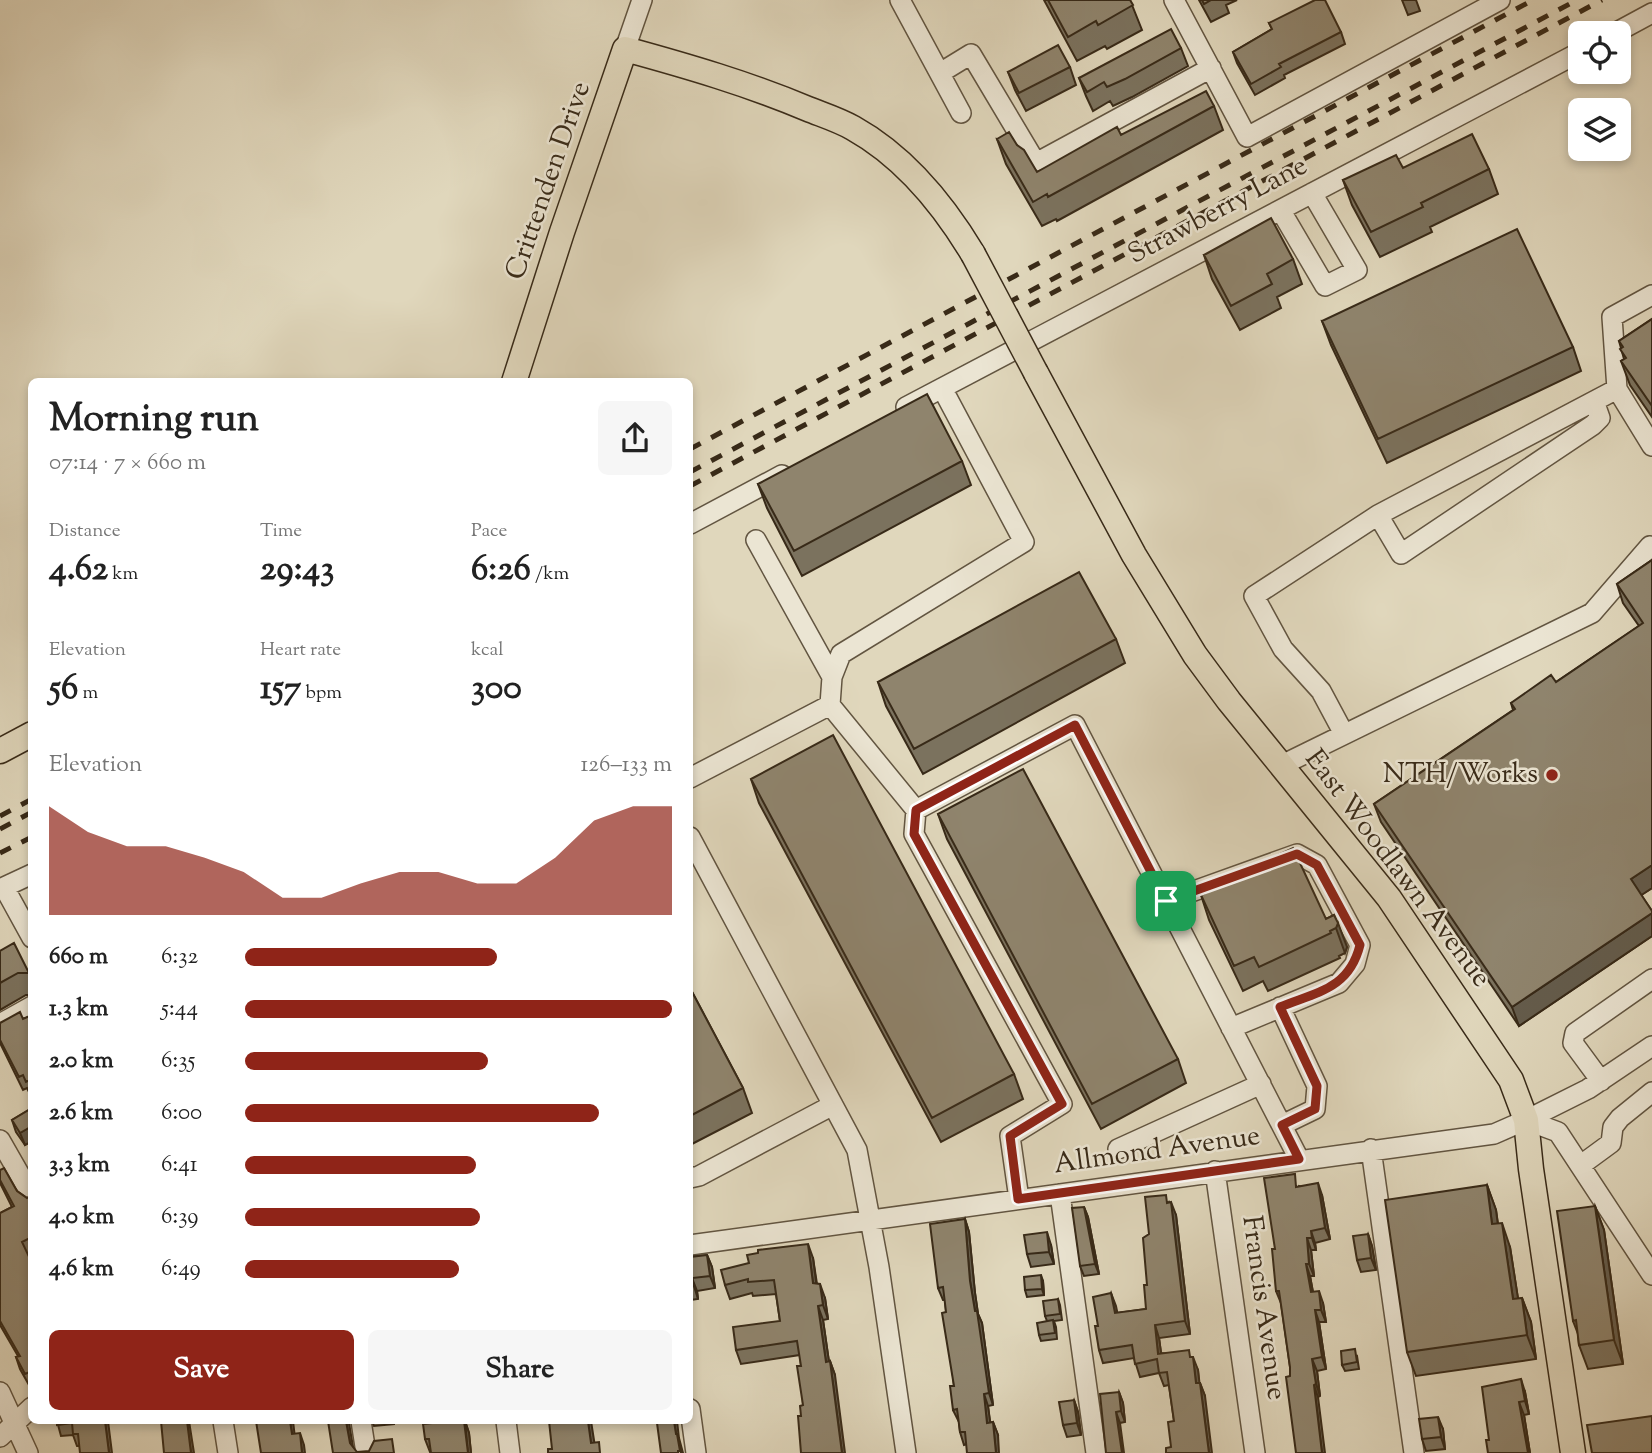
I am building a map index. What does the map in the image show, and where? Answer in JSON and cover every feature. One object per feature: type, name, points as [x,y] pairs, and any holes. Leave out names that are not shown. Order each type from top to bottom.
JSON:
[{"type":"main road","name":"East Woodlawn Avenue","points":[[625,48],[778,96],[852,127],[922,182],[950,217],[973,254],[1163,605],[1195,655],[1229,701],[1389,898],[1511,1080],[1526,1120],[1573,1453]]},
{"type":"main road","name":"Crittenden Drive","points":[[515,378],[625,48]]},
{"type":"main road","points":[[0,751],[28,736]]},
{"type":"street","name":"Crittenden Drive","points":[[625,48],[642,0]]},
{"type":"street","points":[[900,0],[961,113]]},
{"type":"street","points":[[1174,0],[1247,137],[1500,0]]},
{"type":"street","points":[[1631,24],[1652,13]]},
{"type":"street","points":[[940,73],[971,54],[1036,163],[1211,68]]},
{"type":"street","name":"Strawberry Lane","points":[[894,414],[1568,58]]},
{"type":"street","points":[[1281,211],[1325,286],[1357,270],[1312,193]]},
{"type":"street","points":[[1652,295],[1612,317],[1617,389],[1652,446]]},
{"type":"street","points":[[942,388],[1024,542],[841,654],[832,677],[830,705],[916,810],[914,834],[1062,1104],[1010,1136],[1018,1199]]},
{"type":"street","points":[[1344,734],[1321,691],[1283,649],[1254,596],[1378,515],[1617,389]]},
{"type":"street","points":[[1378,515],[1401,554],[1593,425],[1600,418],[1594,401]]},
{"type":"street","points":[[693,522],[801,464]]},
{"type":"street","points":[[757,540],[832,677]]},
{"type":"street","points":[[1282,765],[1592,613],[1650,546]]},
{"type":"street","points":[[693,776],[830,705]]},
{"type":"street","points":[[916,810],[1075,725],[1299,1159]]},
{"type":"street","points":[[693,843],[857,1150],[879,1267],[906,1453]]},
{"type":"street","points":[[1166,901],[1297,854],[1317,865],[1360,945],[1355,964],[1339,983],[1231,1028]]},
{"type":"street","points":[[28,876],[2,888],[28,932]]},
{"type":"street","points":[[1601,1081],[1573,1043],[1575,1033],[1650,985]]},
{"type":"street","points":[[1280,1007],[1317,1086],[1315,1109],[1282,1125]]},
{"type":"street","points":[[0,1024],[28,1008]]},
{"type":"street","name":"Allmond Avenue","points":[[693,1245],[1494,1133],[1526,1120],[1601,1081],[1652,1046]]},
{"type":"street","points":[[1118,1149],[1261,1084]]},
{"type":"street","points":[[1581,1165],[1611,1143],[1613,1127],[1652,1093]]},
{"type":"street","points":[[693,1177],[833,1105]]},
{"type":"street","points":[[1526,1120],[1558,1132],[1652,1275]]},
{"type":"street","points":[[0,1140],[28,1189]]},
{"type":"street","points":[[1371,1149],[1413,1453]]},
{"type":"street","name":"Francis Avenue","points":[[1215,1171],[1255,1453]]},
{"type":"street","points":[[1060,1194],[1096,1453]]},
{"type":"street","points":[[0,1392],[28,1453]]},
{"type":"street","points":[[0,1437],[28,1410]]},
{"type":"street","points":[[223,1424],[228,1453]]},
{"type":"street","points":[[361,1424],[366,1453]]},
{"type":"street","points":[[506,1424],[510,1453]]},
{"type":"street","points":[[692,1424],[696,1453]]},
{"type":"building","points":[[1048,0],[1130,0],[1133,5],[1098,25],[1096,21],[1068,37]]},
{"type":"building","points":[[1315,0],[1325,0],[1341,32],[1279,64],[1281,67],[1251,84],[1233,52],[1272,29],[1269,23]]},
{"type":"building","points":[[1171,29],[1181,48],[1125,79],[1107,87],[1104,82],[1087,92],[1079,78]]},
{"type":"building","points":[[1058,45],[1070,67],[1019,93],[1008,72]]},
{"type":"building","points":[[1206,91],[1214,106],[1048,197],[1047,194],[1033,202],[997,139],[1009,132],[1037,172],[1117,127],[1121,135]]},
{"type":"building","points":[[1472,134],[1489,169],[1421,203],[1423,207],[1371,232],[1343,180],[1396,155],[1403,168]]},
{"type":"building","points":[[1271,218],[1293,259],[1267,274],[1272,284],[1231,306],[1204,255]]},
{"type":"building","points":[[1517,229],[1573,347],[1378,439],[1322,321]]},
{"type":"building","points":[[1652,319],[1652,406],[1621,361],[1626,358],[1620,349],[1623,347],[1619,341]]},
{"type":"building","points":[[927,394],[962,461],[794,551],[758,484]]},
{"type":"building","name":"NTH/Works","points":[[1652,560],[1652,865],[1631,879],[1652,913],[1512,1007],[1374,804],[1515,709],[1511,703],[1551,675],[1556,682],[1643,623],[1617,584]]},
{"type":"building","points":[[1079,572],[1116,639],[914,749],[878,682]]},
{"type":"building","points":[[833,735],[1014,1074],[932,1118],[751,779]]},
{"type":"building","points":[[1023,769],[1178,1059],[1092,1104],[938,814]]},
{"type":"building","points":[[1293,848],[1326,919],[1334,915],[1338,923],[1336,928],[1330,931],[1331,933],[1259,967],[1254,957],[1234,966],[1201,895],[1221,886],[1220,882]]},
{"type":"building","points":[[14,943],[28,973],[18,973],[0,983],[0,951]]},
{"type":"building","points":[[693,994],[743,1088],[693,1114]]},
{"type":"building","points":[[20,1012],[23,1019],[28,1017],[26,1082],[23,1075],[19,1077],[0,1040],[0,1023]]},
{"type":"building","points":[[28,1110],[28,1128],[20,1133],[12,1120]]},
{"type":"building","points":[[4,1168],[17,1191],[28,1197],[28,1239],[22,1242],[28,1255],[28,1373],[25,1374],[16,1357],[20,1356],[0,1321],[0,1213],[14,1206],[0,1180],[0,1170]]},
{"type":"building","points":[[1295,1174],[1296,1187],[1318,1183],[1325,1228],[1311,1231],[1312,1238],[1307,1238],[1309,1264],[1306,1264],[1311,1292],[1319,1291],[1321,1310],[1315,1310],[1322,1357],[1312,1359],[1322,1453],[1296,1453],[1286,1377],[1290,1376],[1290,1367],[1279,1291],[1276,1291],[1272,1249],[1275,1249],[1264,1178]]},
{"type":"building","points":[[1487,1185],[1492,1224],[1502,1223],[1513,1299],[1522,1298],[1527,1335],[1407,1352],[1385,1200]]},
{"type":"building","points":[[1166,1195],[1167,1203],[1171,1202],[1185,1321],[1155,1325],[1158,1354],[1189,1350],[1190,1357],[1193,1357],[1196,1383],[1200,1383],[1209,1453],[1166,1453],[1166,1448],[1171,1447],[1168,1422],[1174,1421],[1167,1372],[1159,1373],[1157,1359],[1135,1364],[1132,1345],[1099,1350],[1095,1326],[1098,1326],[1093,1297],[1111,1293],[1115,1313],[1146,1309],[1143,1238],[1149,1234],[1145,1197]]},
{"type":"building","points":[[1595,1206],[1614,1340],[1579,1345],[1557,1211]]},
{"type":"building","points":[[1084,1207],[1095,1264],[1080,1266],[1072,1208]]},
{"type":"building","points":[[965,1219],[970,1281],[989,1393],[984,1394],[987,1423],[993,1422],[996,1453],[967,1453],[965,1432],[960,1432],[957,1409],[953,1410],[950,1386],[954,1386],[942,1313],[946,1312],[943,1287],[938,1288],[930,1224]]},
{"type":"building","points":[[1047,1232],[1049,1252],[1027,1254],[1024,1235]]},
{"type":"building","points":[[1368,1234],[1371,1258],[1357,1260],[1353,1236]]},
{"type":"building","points":[[808,1244],[813,1283],[820,1284],[823,1305],[818,1306],[826,1362],[830,1361],[842,1453],[801,1453],[798,1416],[801,1416],[800,1406],[803,1405],[797,1366],[801,1366],[797,1341],[736,1350],[733,1327],[780,1321],[774,1280],[748,1282],[748,1279],[725,1285],[721,1270],[749,1263],[747,1255],[758,1253],[758,1250]]},
{"type":"building","points":[[707,1255],[710,1276],[693,1278],[693,1257]]},
{"type":"building","points":[[1041,1275],[1042,1289],[1025,1290],[1024,1277]]},
{"type":"building","points":[[1058,1299],[1060,1314],[1045,1316],[1043,1301]]},
{"type":"building","points":[[1053,1320],[1055,1333],[1039,1335],[1037,1323]]},
{"type":"building","points":[[1355,1349],[1357,1362],[1342,1365],[1341,1351]]},
{"type":"building","points":[[1521,1379],[1525,1401],[1519,1402],[1528,1453],[1488,1453],[1486,1440],[1489,1440],[1482,1387]]},
{"type":"building","points":[[1119,1392],[1121,1411],[1116,1412],[1122,1453],[1106,1453],[1100,1394]]},
{"type":"building","points":[[1074,1400],[1077,1423],[1063,1425],[1059,1402]]},
{"type":"building","points":[[1652,1416],[1652,1453],[1592,1453],[1587,1425]]},
{"type":"building","points":[[1438,1417],[1441,1437],[1422,1439],[1419,1419]]},
{"type":"building","points":[[72,1424],[105,1424],[109,1453],[80,1453],[78,1434],[73,1434]]},
{"type":"building","points":[[161,1424],[187,1424],[191,1453],[164,1453]]},
{"type":"building","points":[[256,1424],[290,1424],[292,1434],[300,1433],[302,1453],[261,1453]]},
{"type":"building","points":[[328,1424],[347,1424],[350,1443],[357,1452],[369,1451],[374,1441],[392,1439],[394,1453],[333,1453]]},
{"type":"building","points":[[423,1424],[464,1424],[468,1453],[431,1453],[429,1439],[425,1439]]},
{"type":"building","points":[[549,1424],[588,1424],[591,1443],[599,1442],[600,1453],[548,1453],[548,1449],[552,1449]]},
{"type":"building","points":[[657,1424],[674,1424],[680,1451],[661,1453]]},
{"type":"railway","points":[[693,447],[1533,0]]},
{"type":"railway","points":[[693,470],[1577,0]]},
{"type":"railway","points":[[693,484],[1602,0]]},
{"type":"railway","points":[[0,816],[28,801]]},
{"type":"railway","points":[[0,829],[28,814]]},
{"type":"railway","points":[[0,853],[28,839]]},
{"type":"place","name":"NTH/Works","points":[[1552,775]]},
{"type":"route","points":[[1075,725],[1166,901],[1297,854],[1317,865],[1360,945],[1355,964],[1339,983],[1280,1007],[1317,1086],[1315,1109],[1282,1125],[1299,1159],[1018,1199],[1010,1136],[1062,1104],[914,834],[916,810],[1075,725]]}]
